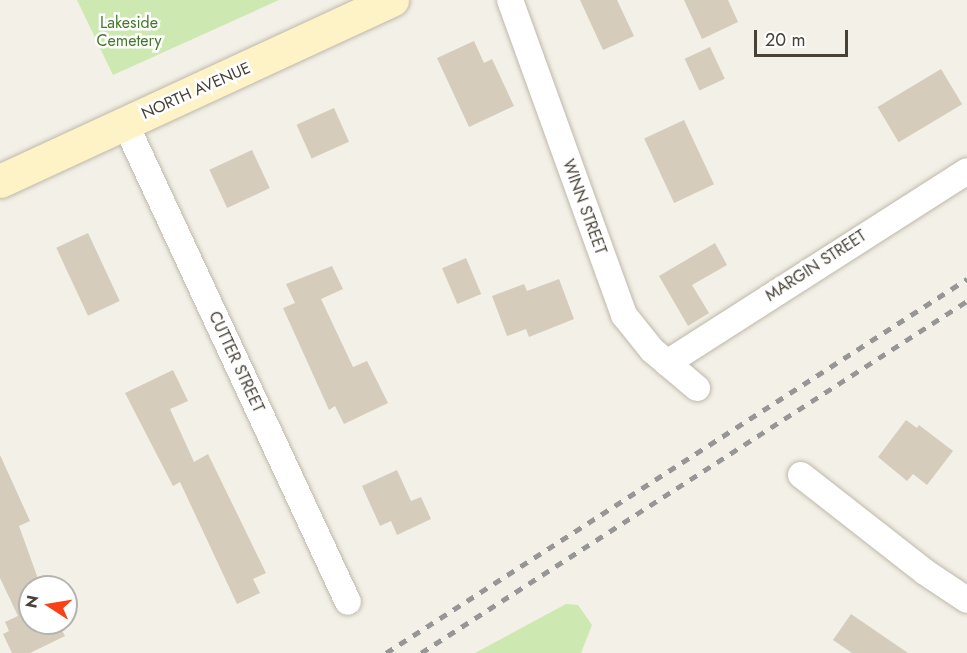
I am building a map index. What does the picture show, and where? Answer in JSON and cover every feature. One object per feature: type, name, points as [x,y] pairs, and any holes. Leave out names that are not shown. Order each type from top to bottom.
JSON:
[{"type":"street","name":"NORTH AVENUE","points":[[0,181],[392,0]]},
{"type":"street","name":"WINN STREET","points":[[510,0],[618,301],[640,338],[697,388]]},
{"type":"street","name":"CUTTER STREET","points":[[125,123],[348,602]]},
{"type":"street","name":"MARGIN STREET","points":[[667,363],[967,171]]},
{"type":"street","points":[[801,475],[925,572],[967,600]]},
{"type":"green space","name":"Lakeside Cemetery","points":[[77,0],[279,0],[113,75]]},
{"type":"green space","points":[[566,604],[578,605],[592,625],[581,653],[475,653]]},
{"type":"building","points":[[580,0],[617,0],[634,36],[603,50]]},
{"type":"building","points":[[684,0],[728,0],[738,22],[702,39]]},
{"type":"building","points":[[474,41],[484,63],[492,59],[514,106],[469,127],[437,58]]},
{"type":"building","points":[[710,47],[725,79],[699,91],[685,59]]},
{"type":"building","points":[[941,69],[962,104],[899,142],[878,107]]},
{"type":"building","points":[[334,108],[349,142],[312,158],[297,125]]},
{"type":"building","points":[[684,120],[714,184],[674,203],[644,139]]},
{"type":"building","points":[[252,150],[270,188],[227,208],[209,170]]},
{"type":"building","points":[[88,233],[120,301],[88,316],[56,248]]},
{"type":"building","points":[[715,243],[727,265],[692,285],[709,313],[688,326],[659,276]]},
{"type":"building","points":[[466,258],[481,294],[457,304],[442,268]]},
{"type":"building","points":[[332,266],[343,289],[321,299],[353,367],[367,361],[388,403],[344,424],[335,406],[329,410],[283,308],[295,303],[286,284]]},
{"type":"building","points":[[559,279],[574,319],[529,337],[526,329],[507,336],[492,296],[524,284],[527,291]]},
{"type":"building","points":[[173,370],[188,401],[170,409],[194,462],[208,454],[266,573],[253,579],[260,593],[237,604],[180,482],[173,486],[125,393]]},
{"type":"building","points":[[906,420],[917,428],[919,425],[953,451],[927,485],[913,474],[907,481],[878,457]]},
{"type":"building","points":[[0,455],[30,521],[19,526],[37,575],[18,575],[18,616],[0,578]]},
{"type":"building","points":[[397,470],[411,501],[421,497],[431,519],[397,535],[391,521],[380,526],[362,486]]},
{"type":"building","points":[[851,614],[908,653],[852,653],[833,640]]},
{"type":"building","points":[[18,616],[18,635],[65,636],[30,653],[12,653],[3,634],[9,631],[5,622]]},
{"type":"railway","points":[[386,653],[967,279]]},
{"type":"railway","points":[[421,653],[967,301]]}]
